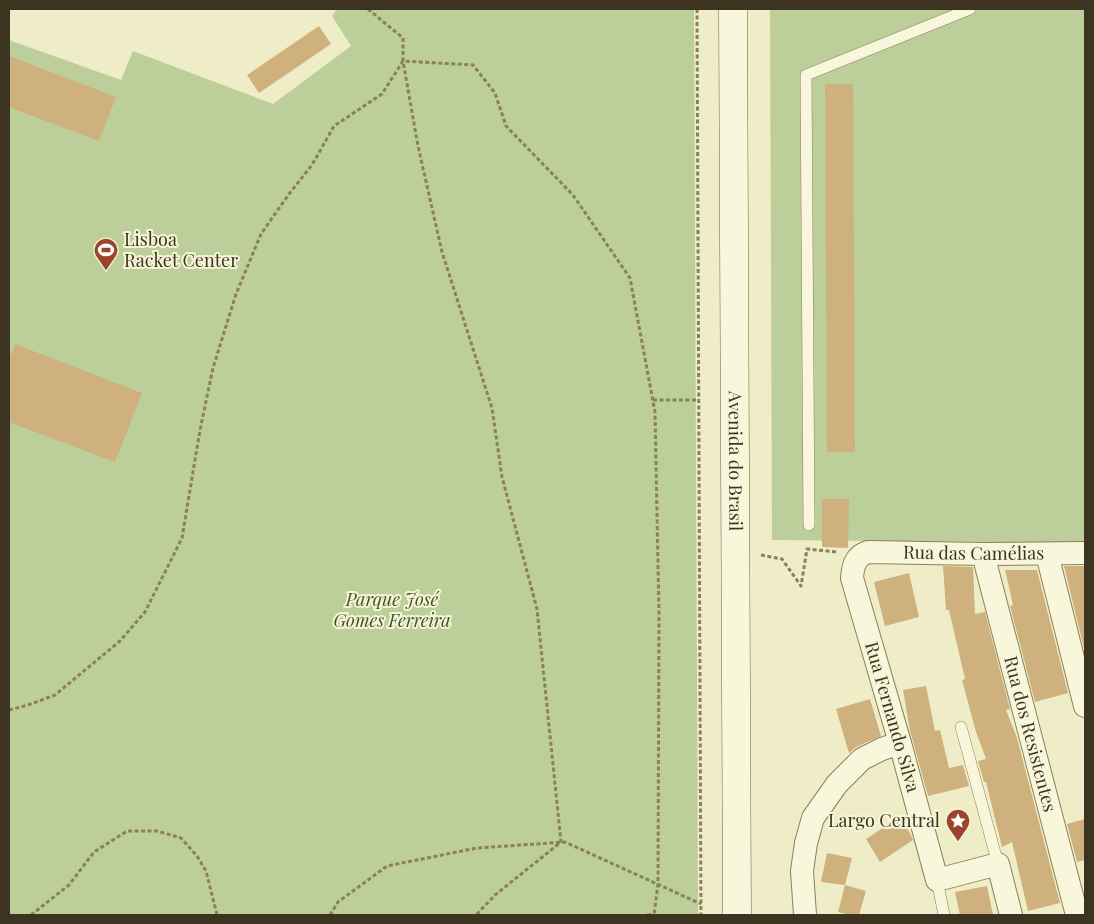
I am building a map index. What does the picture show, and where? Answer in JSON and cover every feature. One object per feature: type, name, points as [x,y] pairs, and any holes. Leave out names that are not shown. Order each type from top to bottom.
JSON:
[{"type":"main road","name":"Avenida do Brasil","points":[[734,9],[737,915]]},
{"type":"street","name":"Rua das Camélias","points":[[862,554],[868,552],[1085,553]]},
{"type":"street","name":"Rua Fernando Silva","points":[[862,554],[855,560],[852,568],[852,578],[900,743],[937,880]]},
{"type":"street","name":"Rua dos Resistentes","points":[[983,554],[1077,913]]},
{"type":"street","points":[[1048,554],[1085,706]]},
{"type":"street","points":[[805,915],[802,871],[806,843],[813,818],[837,784],[862,759],[900,743]]},
{"type":"street","points":[[937,880],[998,864],[1011,915]]},
{"type":"lane","points":[[809,525],[806,75],[970,9]]},
{"type":"lane","points":[[960,727],[998,864]]},
{"type":"lane","points":[[937,880],[944,915]]},
{"type":"path","points":[[368,9],[403,38],[403,61],[418,146],[442,252],[492,408],[502,477],[538,609],[561,842]]},
{"type":"path","points":[[697,9],[701,915]]},
{"type":"path","points":[[403,61],[473,66],[495,93],[506,126],[572,195],[630,278],[655,412],[659,615],[658,884],[654,915],[647,915]]},
{"type":"path","points":[[9,710],[56,695],[120,641],[145,612],[182,538],[200,430],[214,368],[236,294],[261,234],[312,165],[334,126],[382,94],[403,61]]},
{"type":"path","points":[[653,400],[699,400]]},
{"type":"path","points":[[761,555],[782,559],[801,586],[807,549],[862,554]]},
{"type":"path","points":[[31,915],[69,885],[94,852],[127,831],[150,830],[157,830],[181,838],[197,856],[206,871],[217,915]]},
{"type":"path","points":[[476,915],[495,895],[561,842]]},
{"type":"path","points":[[330,915],[338,902],[387,866],[477,848],[561,842],[565,842],[701,904]]},
{"type":"green space","name":"Parque José Gomes Ferreira","points":[[337,9],[694,9],[698,915],[9,915],[9,40],[121,80],[133,51],[273,104],[351,46],[332,16]]},
{"type":"green space","points":[[770,9],[1085,9],[1085,543],[772,540]]},
{"type":"building","points":[[319,26],[331,44],[259,93],[247,75]]},
{"type":"building","points":[[9,56],[116,97],[99,141],[9,107]]},
{"type":"building","points":[[825,84],[853,84],[855,452],[827,452]]},
{"type":"building","points":[[15,344],[142,393],[115,462],[9,422],[9,360]]},
{"type":"building","points":[[822,499],[849,499],[848,548],[822,547]]},
{"type":"building","points":[[943,566],[973,567],[975,614],[985,612],[1010,709],[1006,710],[1017,738],[1060,903],[1028,911],[1012,842],[1002,847],[986,782],[984,782],[978,761],[986,759],[976,732],[962,680],[965,679],[949,610],[946,610]]},
{"type":"building","points":[[1064,566],[1085,566],[1085,653]]},
{"type":"building","points":[[1005,570],[1037,570],[1068,693],[1035,702],[1010,606],[1013,605]]},
{"type":"building","points":[[909,573],[919,617],[885,626],[874,582]]},
{"type":"building","points":[[926,686],[935,731],[940,730],[949,768],[963,765],[969,786],[928,796],[910,731],[903,690]]},
{"type":"building","points":[[870,699],[881,736],[856,747],[849,753],[836,709]]},
{"type":"building","points":[[900,817],[913,840],[880,862],[866,839]]},
{"type":"building","points":[[1085,819],[1085,860],[1077,862],[1067,824]]},
{"type":"building","points":[[827,853],[852,858],[845,885],[821,882]]},
{"type":"building","points":[[845,885],[866,891],[859,915],[838,912]]},
{"type":"building","points":[[987,886],[993,915],[960,915],[955,892]]},
{"type":"place","name":"Lisboa Racket Center","points":[[106,271]]},
{"type":"place","name":"Largo Central","points":[[958,842]]}]
